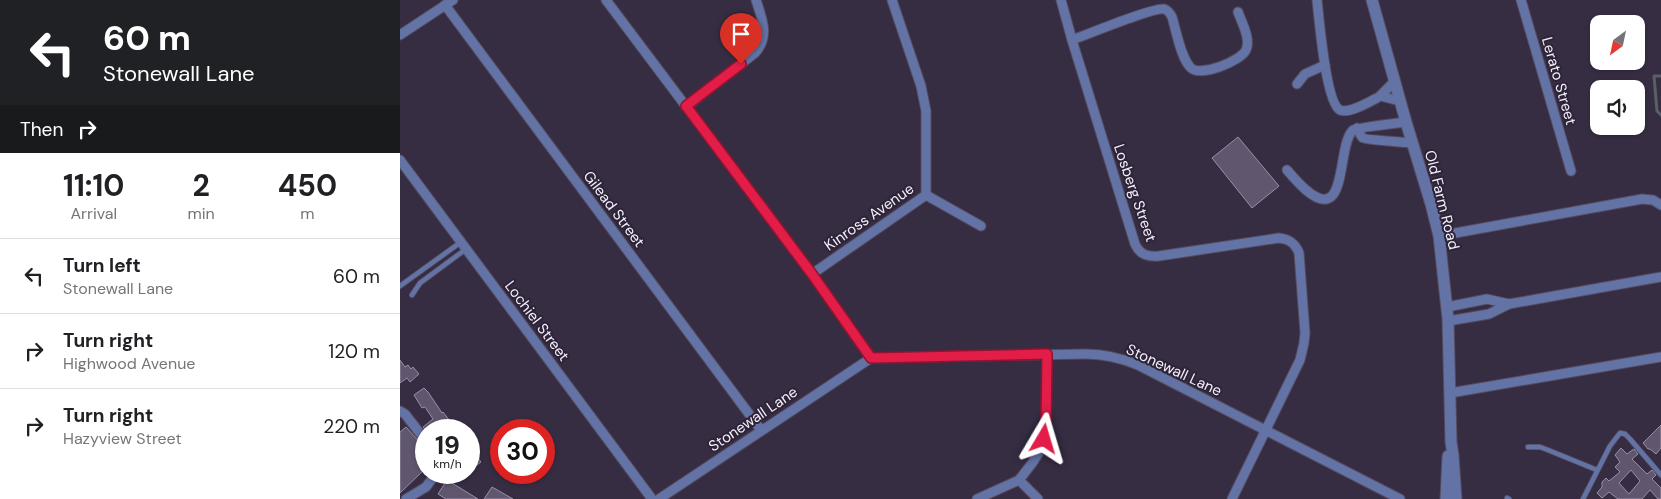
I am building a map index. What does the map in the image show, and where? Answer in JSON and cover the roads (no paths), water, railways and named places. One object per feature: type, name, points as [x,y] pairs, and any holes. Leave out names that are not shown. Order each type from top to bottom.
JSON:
[{"type":"street","points":[[606,0],[812,274],[871,358]]},
{"type":"street","points":[[686,106],[755,53],[760,47],[763,42],[764,30],[756,0]]},
{"type":"street","name":"Kinross Avenue","points":[[812,274],[926,195],[926,111],[920,86],[892,0]]},
{"type":"street","name":"Losberg Street","points":[[1061,0],[1135,244],[1140,252],[1152,257],[1271,238],[1287,239],[1295,246],[1299,257],[1304,343],[1300,360],[1265,430]]},
{"type":"street","points":[[1317,0],[1324,65],[1333,100],[1339,109],[1348,110],[1378,97],[1395,81]]},
{"type":"street","name":"Old Farm Road","points":[[1372,0],[1439,236],[1448,321],[1451,442],[1456,499]]},
{"type":"street","name":"Lerato Street","points":[[1521,0],[1571,171]]},
{"type":"street","points":[[400,35],[449,3]]},
{"type":"street","name":"Gilead Street","points":[[449,3],[761,430]]},
{"type":"street","points":[[1072,40],[1149,11],[1164,9],[1170,12],[1190,66],[1195,70],[1203,71],[1235,60],[1246,50],[1248,44],[1238,12]]},
{"type":"street","points":[[1297,84],[1305,74],[1324,65]]},
{"type":"street","points":[[1378,97],[1400,101]]},
{"type":"street","points":[[1287,170],[1306,190],[1315,196],[1324,199],[1330,198],[1335,194],[1338,187],[1346,144],[1353,130],[1406,122]]},
{"type":"street","points":[[1357,128],[1361,136],[1366,140],[1412,143]]},
{"type":"street","name":"Lochiel Street","points":[[400,160],[652,499]]},
{"type":"street","points":[[926,195],[982,226]]},
{"type":"street","points":[[1439,236],[1642,200],[1654,200],[1661,205]]},
{"type":"street","points":[[1448,321],[1489,314],[1509,304],[1661,277]]},
{"type":"street","points":[[1447,307],[1487,300],[1509,304]]},
{"type":"street","points":[[977,499],[1019,480],[1041,449],[1046,429],[1047,354]]},
{"type":"street","name":"Stonewall Lane","points":[[659,499],[871,358],[1047,354],[1101,354],[1120,358],[1138,365],[1401,499]]},
{"type":"street","points":[[1450,393],[1661,357]]},
{"type":"street","points":[[400,411],[405,414],[415,427]]},
{"type":"street","points":[[1232,499],[1265,430]]},
{"type":"street","name":"Old Farm Road","points":[[1446,499],[1451,442]]},
{"type":"street","points":[[1019,480],[1038,499]]},
{"type":"street","points":[[406,499],[428,484]]},
{"type":"lane","points":[[400,286],[464,246]]},
{"type":"lane","points":[[412,295],[420,283],[464,246]]},
{"type":"lane","points":[[1585,498],[1612,441],[1620,433],[1625,434],[1630,439],[1661,475]]},
{"type":"lane","points":[[1528,447],[1540,447],[1597,470]]},
{"type":"waterway","points":[[1661,76],[1654,76],[1657,111],[1661,115]]}]
